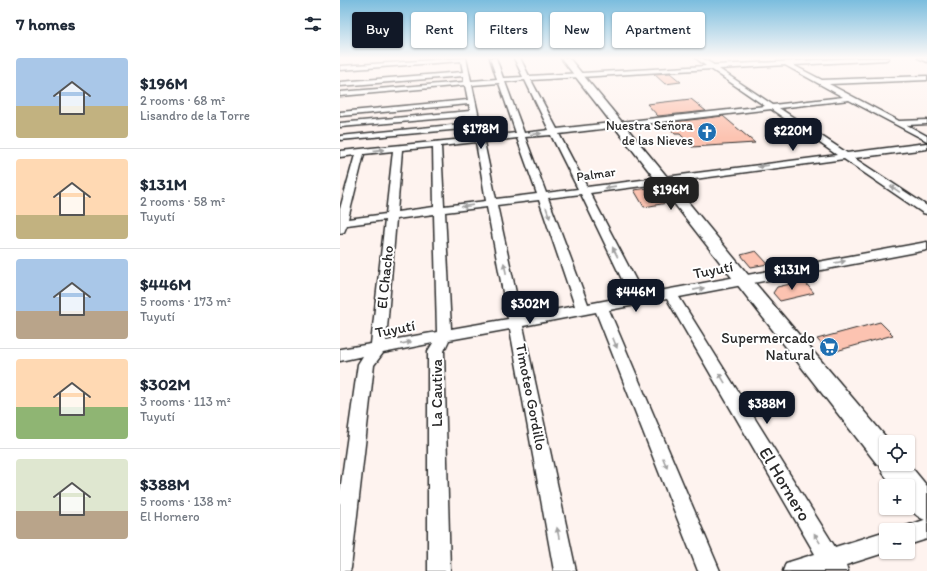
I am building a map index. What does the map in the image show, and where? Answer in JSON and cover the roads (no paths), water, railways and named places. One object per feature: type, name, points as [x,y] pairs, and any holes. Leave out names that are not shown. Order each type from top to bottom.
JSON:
[{"type":"street","points":[[343,85],[340,95],[470,97]]},
{"type":"street","points":[[349,85],[470,97]]},
{"type":"street","name":"Timoteo Gordillo","points":[[468,85],[565,571]]},
{"type":"street","points":[[340,138],[470,97],[493,85]]},
{"type":"street","points":[[501,85],[583,310]]},
{"type":"street","points":[[531,85],[639,300]]},
{"type":"street","points":[[588,85],[662,180],[879,447]]},
{"type":"street","points":[[739,85],[927,211]]},
{"type":"street","points":[[826,85],[927,139]]},
{"type":"street","points":[[340,114],[470,97]]},
{"type":"street","points":[[340,125],[470,97]]},
{"type":"street","points":[[340,154],[620,125],[849,98]]},
{"type":"street","points":[[897,123],[927,122]]},
{"type":"street","name":"La Cautiva","points":[[437,144],[444,336],[436,351],[438,571]]},
{"type":"street","name":"Palmar","points":[[341,225],[440,209],[927,146]]},
{"type":"street","name":"El Chacho","points":[[378,348],[398,148]]},
{"type":"street","points":[[341,225],[360,152]]},
{"type":"street","name":"Tuyutí","points":[[340,356],[927,246]]},
{"type":"street","name":"El Hornero","points":[[671,294],[834,565]]},
{"type":"street","points":[[601,307],[709,571]]},
{"type":"street","points":[[340,568],[366,364],[378,348]]},
{"type":"street","points":[[898,471],[927,507]]},
{"type":"street","points":[[915,533],[927,529]]},
{"type":"street","points":[[794,571],[834,565],[879,545]]},
{"type":"place","name":"Nuestra Señora de las Nieves","points":[[707,132]]},
{"type":"place","name":"Supermercado Natural","points":[[829,347]]}]
